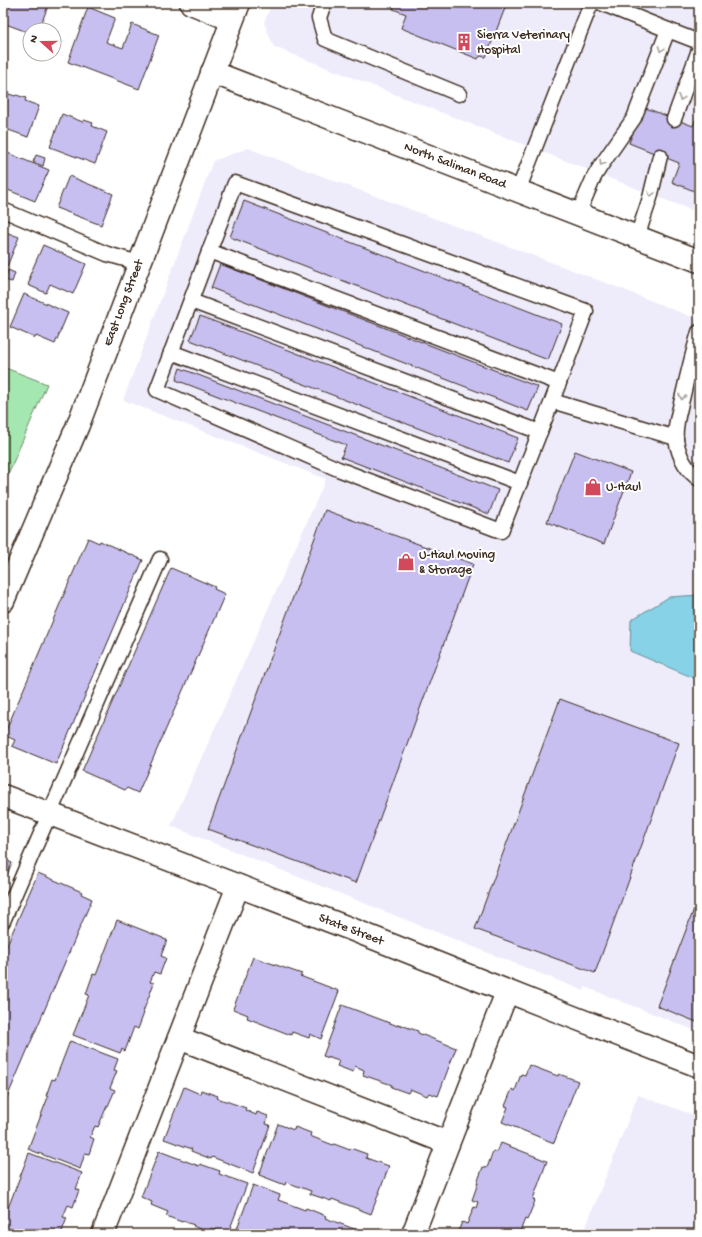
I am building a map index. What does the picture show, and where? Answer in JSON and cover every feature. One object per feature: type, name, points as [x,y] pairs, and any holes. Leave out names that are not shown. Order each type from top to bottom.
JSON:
[{"type":"street","points":[[191,3],[235,11]]},
{"type":"street","name":"East Long Street","points":[[3,601],[78,425],[235,11]]},
{"type":"street","name":"North Saliman Road","points":[[212,72],[699,261]]},
{"type":"street","name":"State Street","points":[[3,796],[699,1066]]},
{"type":"street","points":[[105,1233],[178,1038],[238,886]]},
{"type":"street","points":[[413,1234],[507,992]]},
{"type":"street","points":[[178,1038],[448,1143]]},
{"type":"lane","points":[[324,3],[319,18],[324,39],[459,94]]},
{"type":"lane","points":[[518,191],[590,6],[593,3]]},
{"type":"lane","points":[[601,3],[699,42]]},
{"type":"lane","points":[[578,214],[594,176],[634,118],[668,30]]},
{"type":"lane","points":[[674,119],[699,50]]},
{"type":"lane","points":[[636,236],[650,198],[660,156]]},
{"type":"lane","points":[[235,184],[586,311],[501,531],[338,469],[157,390],[210,251],[235,184]]},
{"type":"lane","points":[[3,210],[107,254],[139,263]]},
{"type":"lane","points":[[210,251],[559,383]]},
{"type":"lane","points":[[191,301],[540,432]]},
{"type":"lane","points":[[699,332],[679,410],[676,438],[678,452],[686,467],[699,479]]},
{"type":"lane","points":[[171,352],[520,483]]},
{"type":"lane","points":[[552,401],[676,438]]},
{"type":"lane","points":[[3,920],[160,559]]},
{"type":"shaded area","points":[[272,3],[699,3],[699,213],[274,47],[264,23]]},
{"type":"shaded area","points":[[248,148],[622,289],[699,320],[699,1032],[585,987],[584,991],[171,826],[326,479],[123,400],[213,161]]},
{"type":"shaded area","points":[[638,1095],[699,1117],[699,1234],[583,1234]]},
{"type":"green space","points":[[3,367],[47,384],[3,486]]},
{"type":"water","points":[[699,595],[699,664],[694,678],[630,651],[631,620],[669,597]]},
{"type":"building","points":[[3,3],[49,3],[42,22],[22,22],[22,30],[3,23]]},
{"type":"building","name":"Sierra Veterinary Hospital","points":[[395,3],[507,3],[486,57],[480,56],[478,59],[401,28],[406,14],[393,9]]},
{"type":"building","points":[[88,7],[115,18],[106,42],[123,48],[132,24],[159,35],[139,89],[68,62]]},
{"type":"building","points":[[3,92],[26,98],[25,101],[39,106],[28,137],[3,128]]},
{"type":"building","points":[[643,107],[693,126],[699,111],[699,193],[672,182],[679,163],[629,143]]},
{"type":"building","points":[[62,114],[83,122],[84,120],[93,123],[92,126],[107,132],[95,164],[50,147]]},
{"type":"building","points":[[5,152],[49,170],[35,201],[3,188],[3,157]]},
{"type":"building","points":[[36,155],[45,158],[43,166],[33,162]]},
{"type":"building","points":[[69,176],[113,194],[101,225],[56,208]]},
{"type":"building","points":[[244,201],[562,324],[548,360],[230,237]]},
{"type":"building","points":[[3,231],[19,237],[6,269],[3,268]]},
{"type":"building","points":[[43,245],[86,264],[73,294],[50,284],[46,293],[28,285],[31,277],[29,277]]},
{"type":"building","points":[[220,264],[538,387],[528,411],[211,288]]},
{"type":"building","points":[[8,270],[15,273],[12,282],[5,280]]},
{"type":"building","points":[[24,294],[68,313],[55,344],[36,336],[35,338],[10,327]]},
{"type":"building","points":[[200,316],[518,438],[508,463],[190,340]]},
{"type":"building","points":[[180,368],[498,490],[489,514],[341,457],[346,445],[176,380]]},
{"type":"building","points":[[575,451],[631,472],[604,544],[547,522]]},
{"type":"building","points":[[325,510],[473,564],[356,883],[208,829]]},
{"type":"building","points":[[88,538],[99,543],[100,541],[143,560],[56,764],[12,746],[15,740],[4,735]]},
{"type":"building","points":[[171,568],[215,587],[214,589],[225,594],[138,793],[127,788],[125,790],[82,771]]},
{"type":"building","points":[[560,699],[679,743],[595,973],[475,929]]},
{"type":"building","points":[[3,859],[12,863],[3,884]]},
{"type":"building","points":[[38,873],[82,892],[81,894],[92,899],[3,1107],[3,954]]},
{"type":"building","points":[[699,896],[699,1023],[657,1006]]},
{"type":"building","points":[[117,920],[167,940],[161,956],[166,958],[160,974],[154,972],[150,982],[154,983],[138,1029],[134,1027],[125,1051],[122,1049],[120,1053],[73,1035],[89,995],[86,994],[93,974],[96,975]]},
{"type":"building","points":[[253,957],[302,974],[300,976],[339,991],[321,1039],[310,1034],[309,1038],[292,1032],[291,1035],[247,1018],[248,1015],[233,1009]]},
{"type":"building","points":[[342,1005],[398,1026],[398,1024],[418,1031],[418,1033],[456,1048],[438,1096],[429,1093],[427,1096],[410,1089],[408,1093],[391,1087],[392,1085],[363,1075],[364,1070],[355,1066],[353,1072],[337,1066],[339,1061],[323,1056]]},
{"type":"building","points":[[70,1041],[118,1059],[114,1070],[117,1071],[110,1088],[115,1090],[98,1127],[95,1126],[90,1137],[94,1139],[89,1154],[85,1153],[80,1169],[28,1149],[48,1097],[46,1096],[52,1079],[55,1080]]},
{"type":"building","points":[[529,1065],[558,1076],[559,1074],[578,1081],[554,1143],[502,1122],[508,1107],[505,1106],[512,1089],[515,1091],[521,1074],[525,1075]]},
{"type":"building","points":[[184,1087],[200,1094],[201,1090],[218,1096],[217,1098],[246,1108],[245,1110],[256,1115],[257,1112],[268,1116],[266,1124],[270,1125],[253,1173],[212,1157],[211,1159],[191,1151],[192,1149],[164,1139]]},
{"type":"building","points":[[278,1124],[294,1130],[295,1127],[311,1133],[310,1136],[333,1145],[334,1144],[350,1150],[350,1148],[367,1154],[366,1158],[389,1166],[371,1214],[332,1199],[331,1201],[310,1194],[311,1191],[286,1182],[285,1185],[259,1175]]},
{"type":"building","points":[[501,1143],[547,1161],[533,1199],[535,1201],[527,1220],[525,1219],[519,1234],[457,1234],[462,1222],[467,1224],[474,1207],[476,1208],[478,1202],[472,1200],[483,1167],[487,1168],[493,1151],[497,1152]]},
{"type":"building","points":[[159,1151],[199,1166],[200,1164],[220,1171],[219,1174],[247,1184],[229,1231],[227,1230],[226,1234],[211,1228],[209,1233],[193,1226],[194,1225],[166,1216],[168,1212],[151,1205],[152,1202],[141,1197]]},
{"type":"building","points":[[29,1153],[82,1173],[76,1189],[79,1190],[73,1207],[68,1205],[63,1217],[67,1218],[61,1234],[3,1234],[3,1215],[6,1207],[8,1208]]},
{"type":"building","points":[[253,1185],[280,1195],[278,1200],[305,1210],[306,1208],[326,1216],[325,1218],[365,1233],[235,1234]]},
{"type":"place","name":"Sierra Veterinary Hospital","points":[[464,42]]},
{"type":"place","name":"U-Haul","points":[[593,487]]},
{"type":"place","name":"U-Haul Moving & Storage","points":[[406,562]]}]
